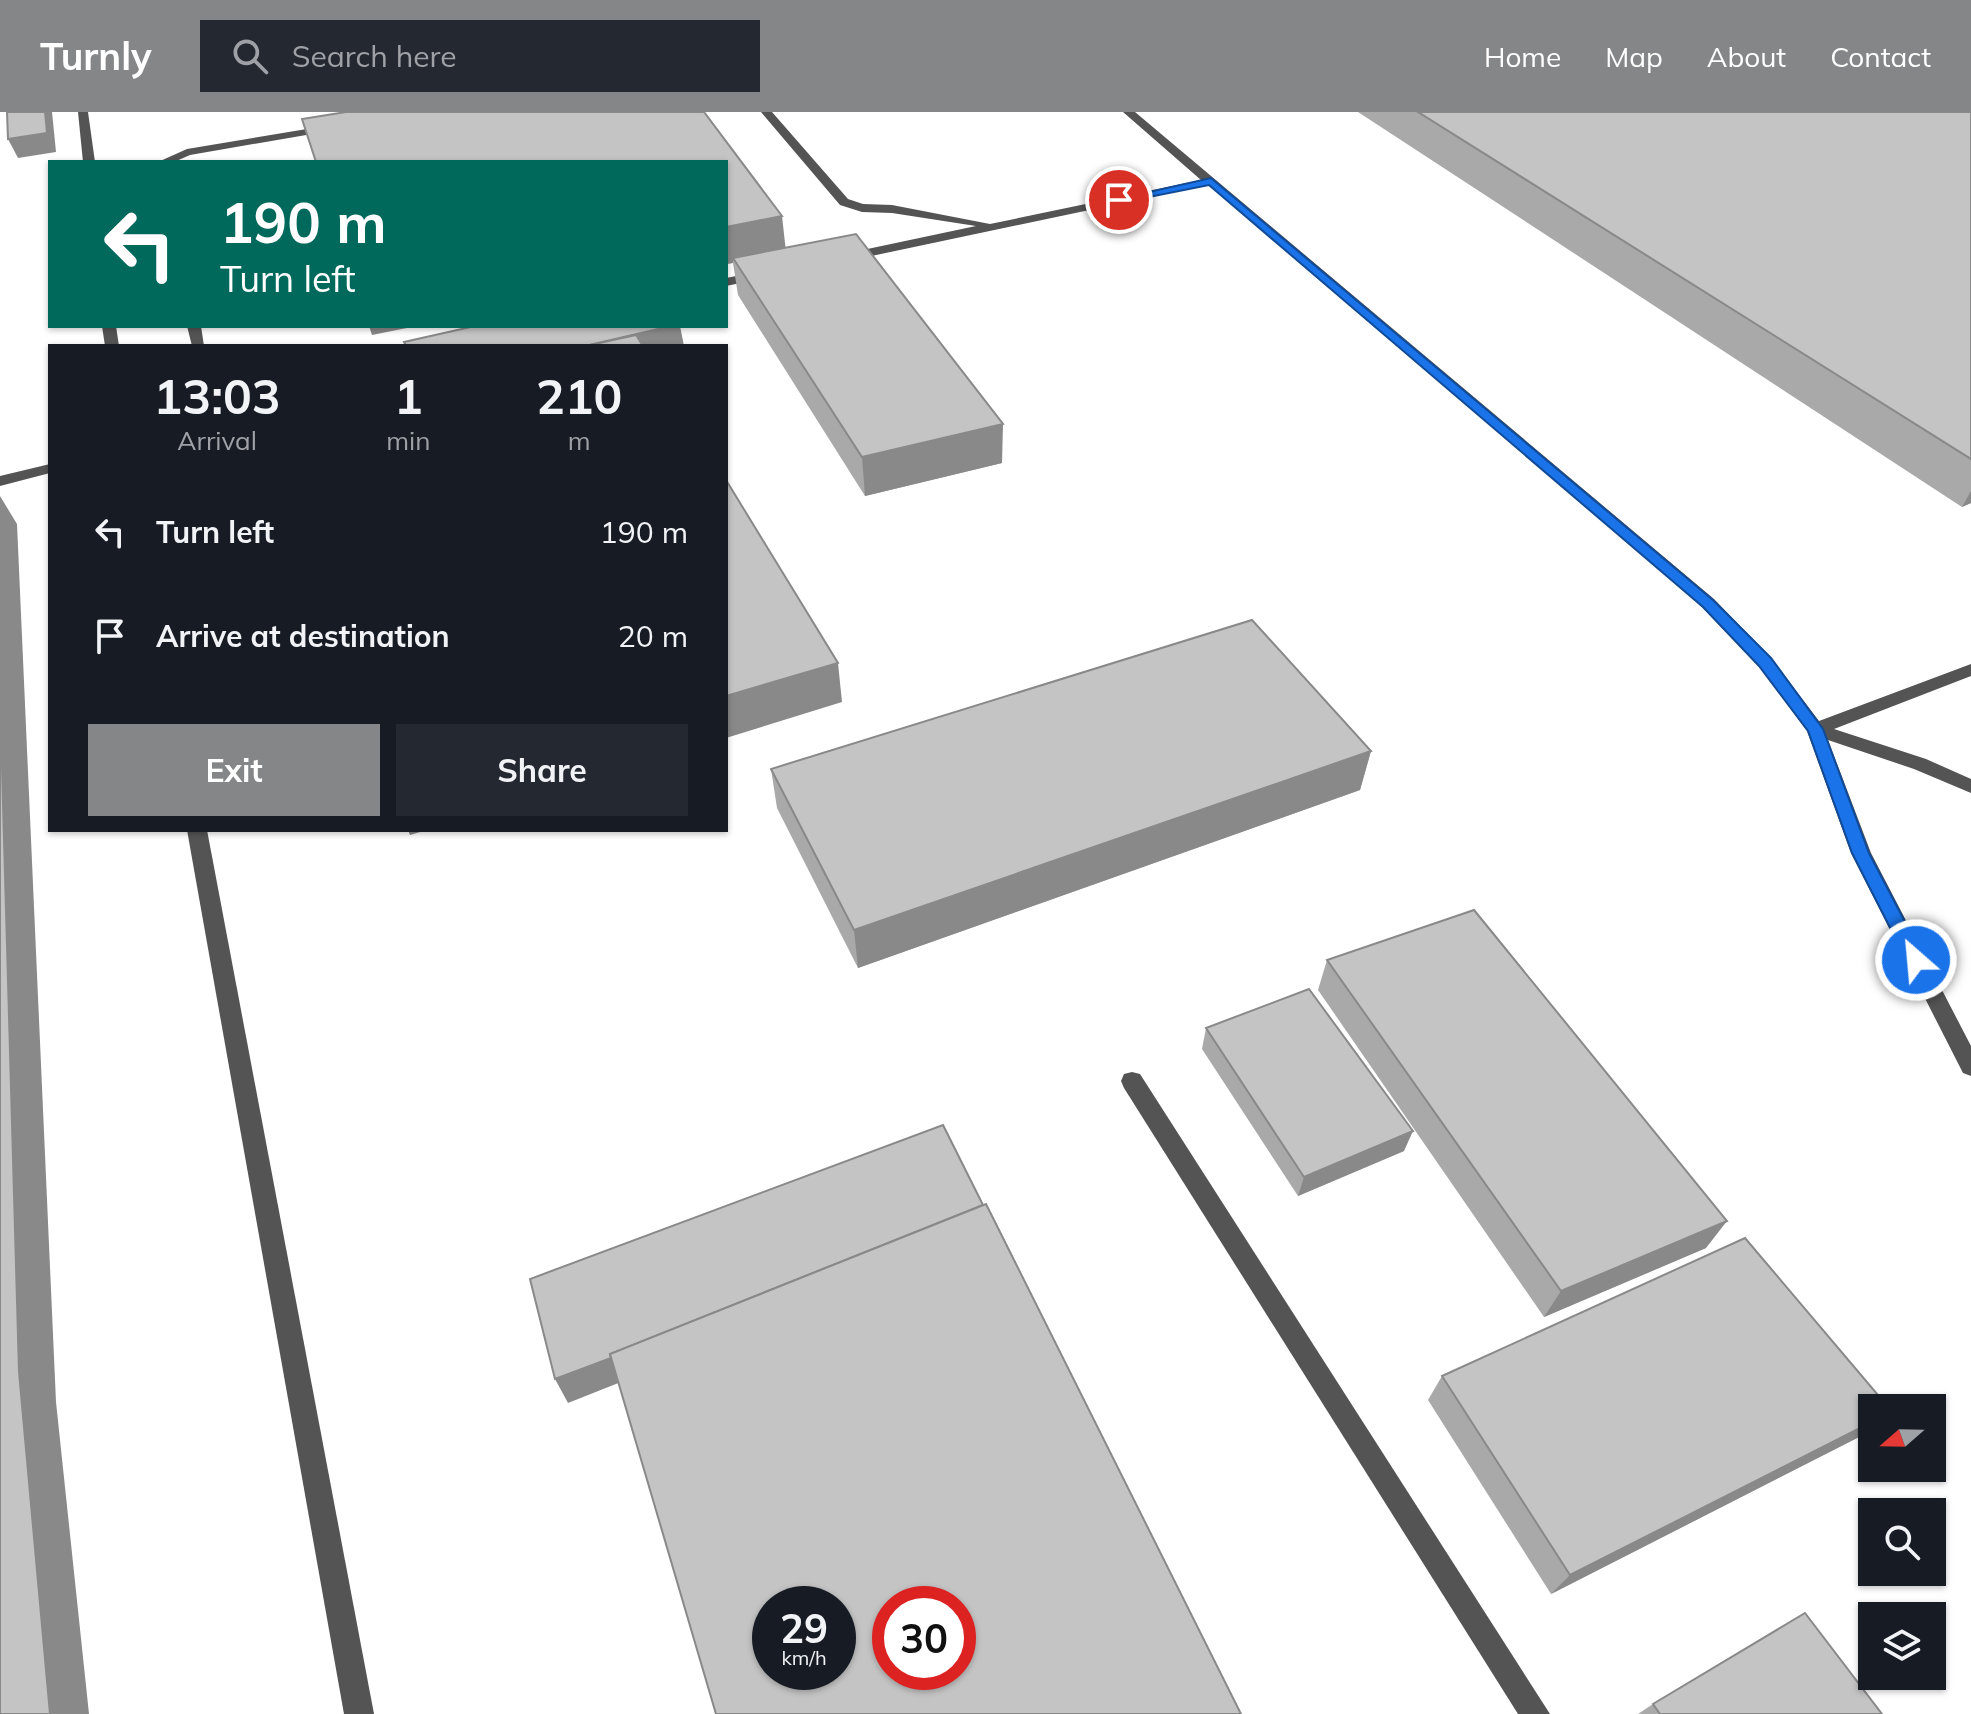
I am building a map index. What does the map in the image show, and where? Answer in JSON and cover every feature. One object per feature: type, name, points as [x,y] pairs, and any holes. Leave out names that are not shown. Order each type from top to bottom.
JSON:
[{"type":"street","points":[[83,112],[89,160]]},
{"type":"street","points":[[766,112],[844,202],[862,208],[892,209],[996,226]]},
{"type":"street","points":[[1128,112],[1708,603],[1765,662],[1815,729],[1861,853],[1971,1067]]},
{"type":"street","points":[[169,160],[187,152],[351,125]]},
{"type":"street","points":[[831,260],[1211,181]]},
{"type":"street","points":[[728,282],[771,272]]},
{"type":"street","points":[[0,481],[48,469]]},
{"type":"street","points":[[1815,729],[1971,670]]},
{"type":"street","points":[[1815,729],[1920,764],[1971,786]]},
{"type":"street","points":[[197,832],[359,1714]]},
{"type":"street","points":[[1132,1081],[1535,1714]]},
{"type":"building","points":[[7,112],[45,112],[47,133],[8,139]]},
{"type":"building","points":[[346,112],[704,112],[782,216],[728,227],[728,160],[315,160],[302,119]]},
{"type":"building","points":[[1418,112],[1971,112],[1971,459]]},
{"type":"building","points":[[856,234],[1003,424],[862,457],[733,258]]},
{"type":"building","points":[[466,328],[662,328],[594,344],[404,342]]},
{"type":"building","points":[[636,335],[642,344],[595,344]]},
{"type":"building","points":[[728,483],[838,663],[728,695]]},
{"type":"building","points":[[1252,620],[1371,751],[854,930],[771,769]]},
{"type":"building","points":[[0,697],[19,1372],[50,1714],[0,1714]]},
{"type":"building","points":[[1474,910],[1727,1221],[1561,1291],[1327,960]]},
{"type":"building","points":[[1309,989],[1413,1131],[1304,1177],[1206,1028]]},
{"type":"building","points":[[943,1125],[983,1205],[610,1354],[611,1358],[555,1379],[530,1279]]},
{"type":"building","points":[[986,1204],[1241,1714],[716,1714],[610,1354]]},
{"type":"building","points":[[1745,1238],[1877,1394],[1858,1394],[1858,1429],[1570,1575],[1442,1376]]},
{"type":"building","points":[[1805,1613],[1858,1683],[1858,1690],[1864,1690],[1882,1714],[1660,1714],[1653,1704]]},
{"type":"route","points":[[1119,200],[1211,181],[1708,603],[1765,662],[1815,729],[1861,853],[1916,960]]}]
